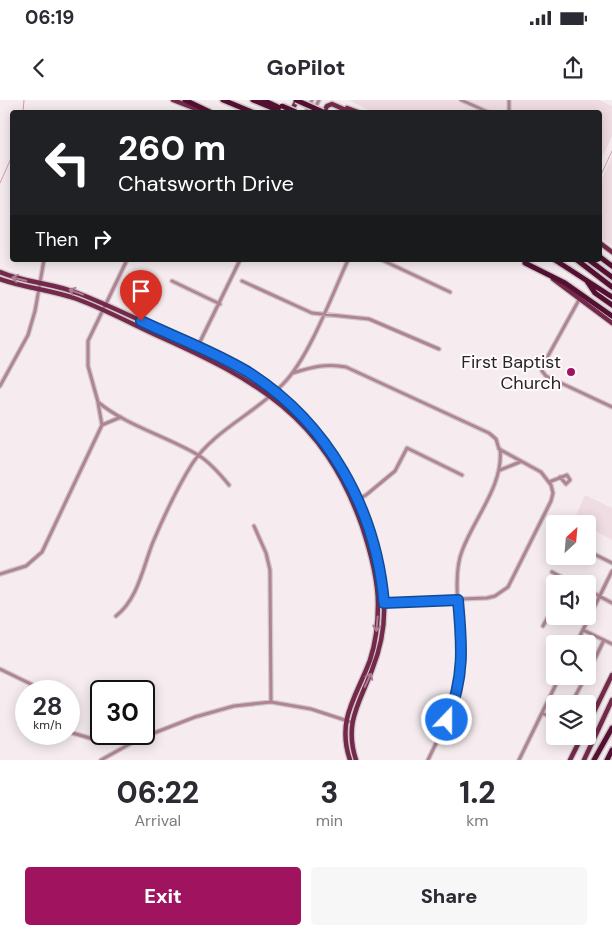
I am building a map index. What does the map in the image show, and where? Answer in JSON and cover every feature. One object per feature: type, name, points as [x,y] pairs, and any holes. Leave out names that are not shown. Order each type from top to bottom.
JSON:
[{"type":"highway","points":[[185,100],[204,110]]},
{"type":"highway","points":[[223,100],[247,110]]},
{"type":"highway","points":[[253,100],[281,109]]},
{"type":"highway","points":[[265,100],[281,109]]},
{"type":"highway","points":[[296,100],[318,110]]},
{"type":"highway","points":[[303,100],[320,110]]},
{"type":"highway","points":[[602,258],[612,266]]},
{"type":"highway","points":[[524,262],[565,283],[612,316]]},
{"type":"highway","points":[[558,262],[612,297]]},
{"type":"highway","points":[[580,262],[612,285]]},
{"type":"highway","points":[[584,262],[612,285]]},
{"type":"highway","points":[[592,262],[612,277]]},
{"type":"highway","points":[[583,277],[595,293],[612,305]]},
{"type":"highway","points":[[594,760],[612,728]]},
{"type":"highway","points":[[607,760],[612,750]]},
{"type":"main road","points":[[173,100],[202,110]]},
{"type":"main road","points":[[332,100],[354,110]]},
{"type":"main road","points":[[324,110],[327,106],[332,104],[346,110]]},
{"type":"main road","points":[[524,262],[580,297],[612,323]]},
{"type":"main road","points":[[0,272],[69,290],[104,304],[198,347],[246,372],[276,392],[303,417],[324,442],[341,466],[358,499],[368,525],[378,565],[381,603]]},
{"type":"main road","points":[[0,279],[77,299],[195,352],[237,374],[271,396],[300,422],[320,445],[342,480],[353,502],[368,542],[384,622],[344,736],[350,760]]},
{"type":"main road","points":[[138,327],[141,321]]},
{"type":"main road","points":[[320,445],[324,442]]},
{"type":"main road","points":[[596,708],[612,675]]},
{"type":"main road","points":[[584,760],[612,700]]},
{"type":"main road","points":[[349,721],[356,760]]},
{"type":"main road","points":[[570,760],[578,745]]},
{"type":"street","points":[[461,100],[484,110]]},
{"type":"street","points":[[0,386],[28,335],[35,311],[44,262]]},
{"type":"street","points":[[0,574],[26,566],[42,552],[102,425],[87,358],[88,341],[104,304],[126,262]]},
{"type":"street","points":[[195,352],[220,304],[238,262]]},
{"type":"street","points":[[116,616],[130,602],[166,514],[192,464],[199,455],[236,422],[276,392],[293,373],[323,315],[347,262]]},
{"type":"street","points":[[386,262],[450,292]]},
{"type":"street","points":[[172,281],[220,304]]},
{"type":"street","points":[[242,281],[294,307],[323,315],[348,315],[369,319],[439,350]]},
{"type":"street","points":[[580,297],[543,365],[542,371],[546,376],[612,407]]},
{"type":"street","points":[[293,373],[331,364],[346,367],[489,433],[496,439],[500,449],[500,470],[461,552],[458,600],[461,635],[459,686],[447,720],[428,760]]},
{"type":"street","points":[[98,402],[121,418],[199,455],[215,468],[229,485]]},
{"type":"street","points":[[102,425],[121,418]]},
{"type":"street","points":[[353,502],[395,470],[406,448],[462,475]]},
{"type":"street","points":[[381,603],[458,600],[495,596],[508,587],[551,502],[552,493],[549,482],[541,472],[520,462],[500,449]]},
{"type":"street","points":[[500,470],[520,462]]},
{"type":"street","points":[[549,482],[560,477]]},
{"type":"street","points":[[254,526],[266,553],[270,570],[271,702]]},
{"type":"street","points":[[596,555],[612,563]]},
{"type":"street","points":[[580,635],[612,571]]},
{"type":"street","points":[[552,572],[556,575]]},
{"type":"street","points":[[596,594],[612,603]]},
{"type":"street","points":[[544,626],[546,622]]},
{"type":"street","points":[[583,630],[612,644]]},
{"type":"street","points":[[596,656],[604,640]]},
{"type":"street","points":[[0,669],[23,680]]},
{"type":"street","points":[[6,678],[8,673]]},
{"type":"street","points":[[519,760],[556,685]]},
{"type":"street","points":[[155,733],[204,714],[234,706],[271,702],[312,708],[349,721]]},
{"type":"street","points":[[542,713],[546,715]]},
{"type":"street","points":[[101,760],[127,745]]},
{"type":"shaded area","points":[[348,100],[599,100],[612,106],[612,136],[602,158],[602,110],[369,110]]},
{"type":"shaded area","points":[[612,157],[612,246],[602,238],[602,179]]},
{"type":"shaded area","points":[[585,495],[612,508],[612,540],[596,531],[596,515],[576,515]]},
{"type":"waterway","points":[[23,110],[24,100]]},
{"type":"waterway","points":[[602,173],[612,151]]},
{"type":"waterway","points":[[0,183],[10,160]]},
{"type":"place","name":"First Baptist Church","points":[[571,372]]},
{"type":"route","points":[[141,321],[234,365],[261,381],[276,392],[316,431],[341,466],[358,499],[368,525],[378,565],[384,603],[458,600],[462,672],[456,700],[447,720]]}]
